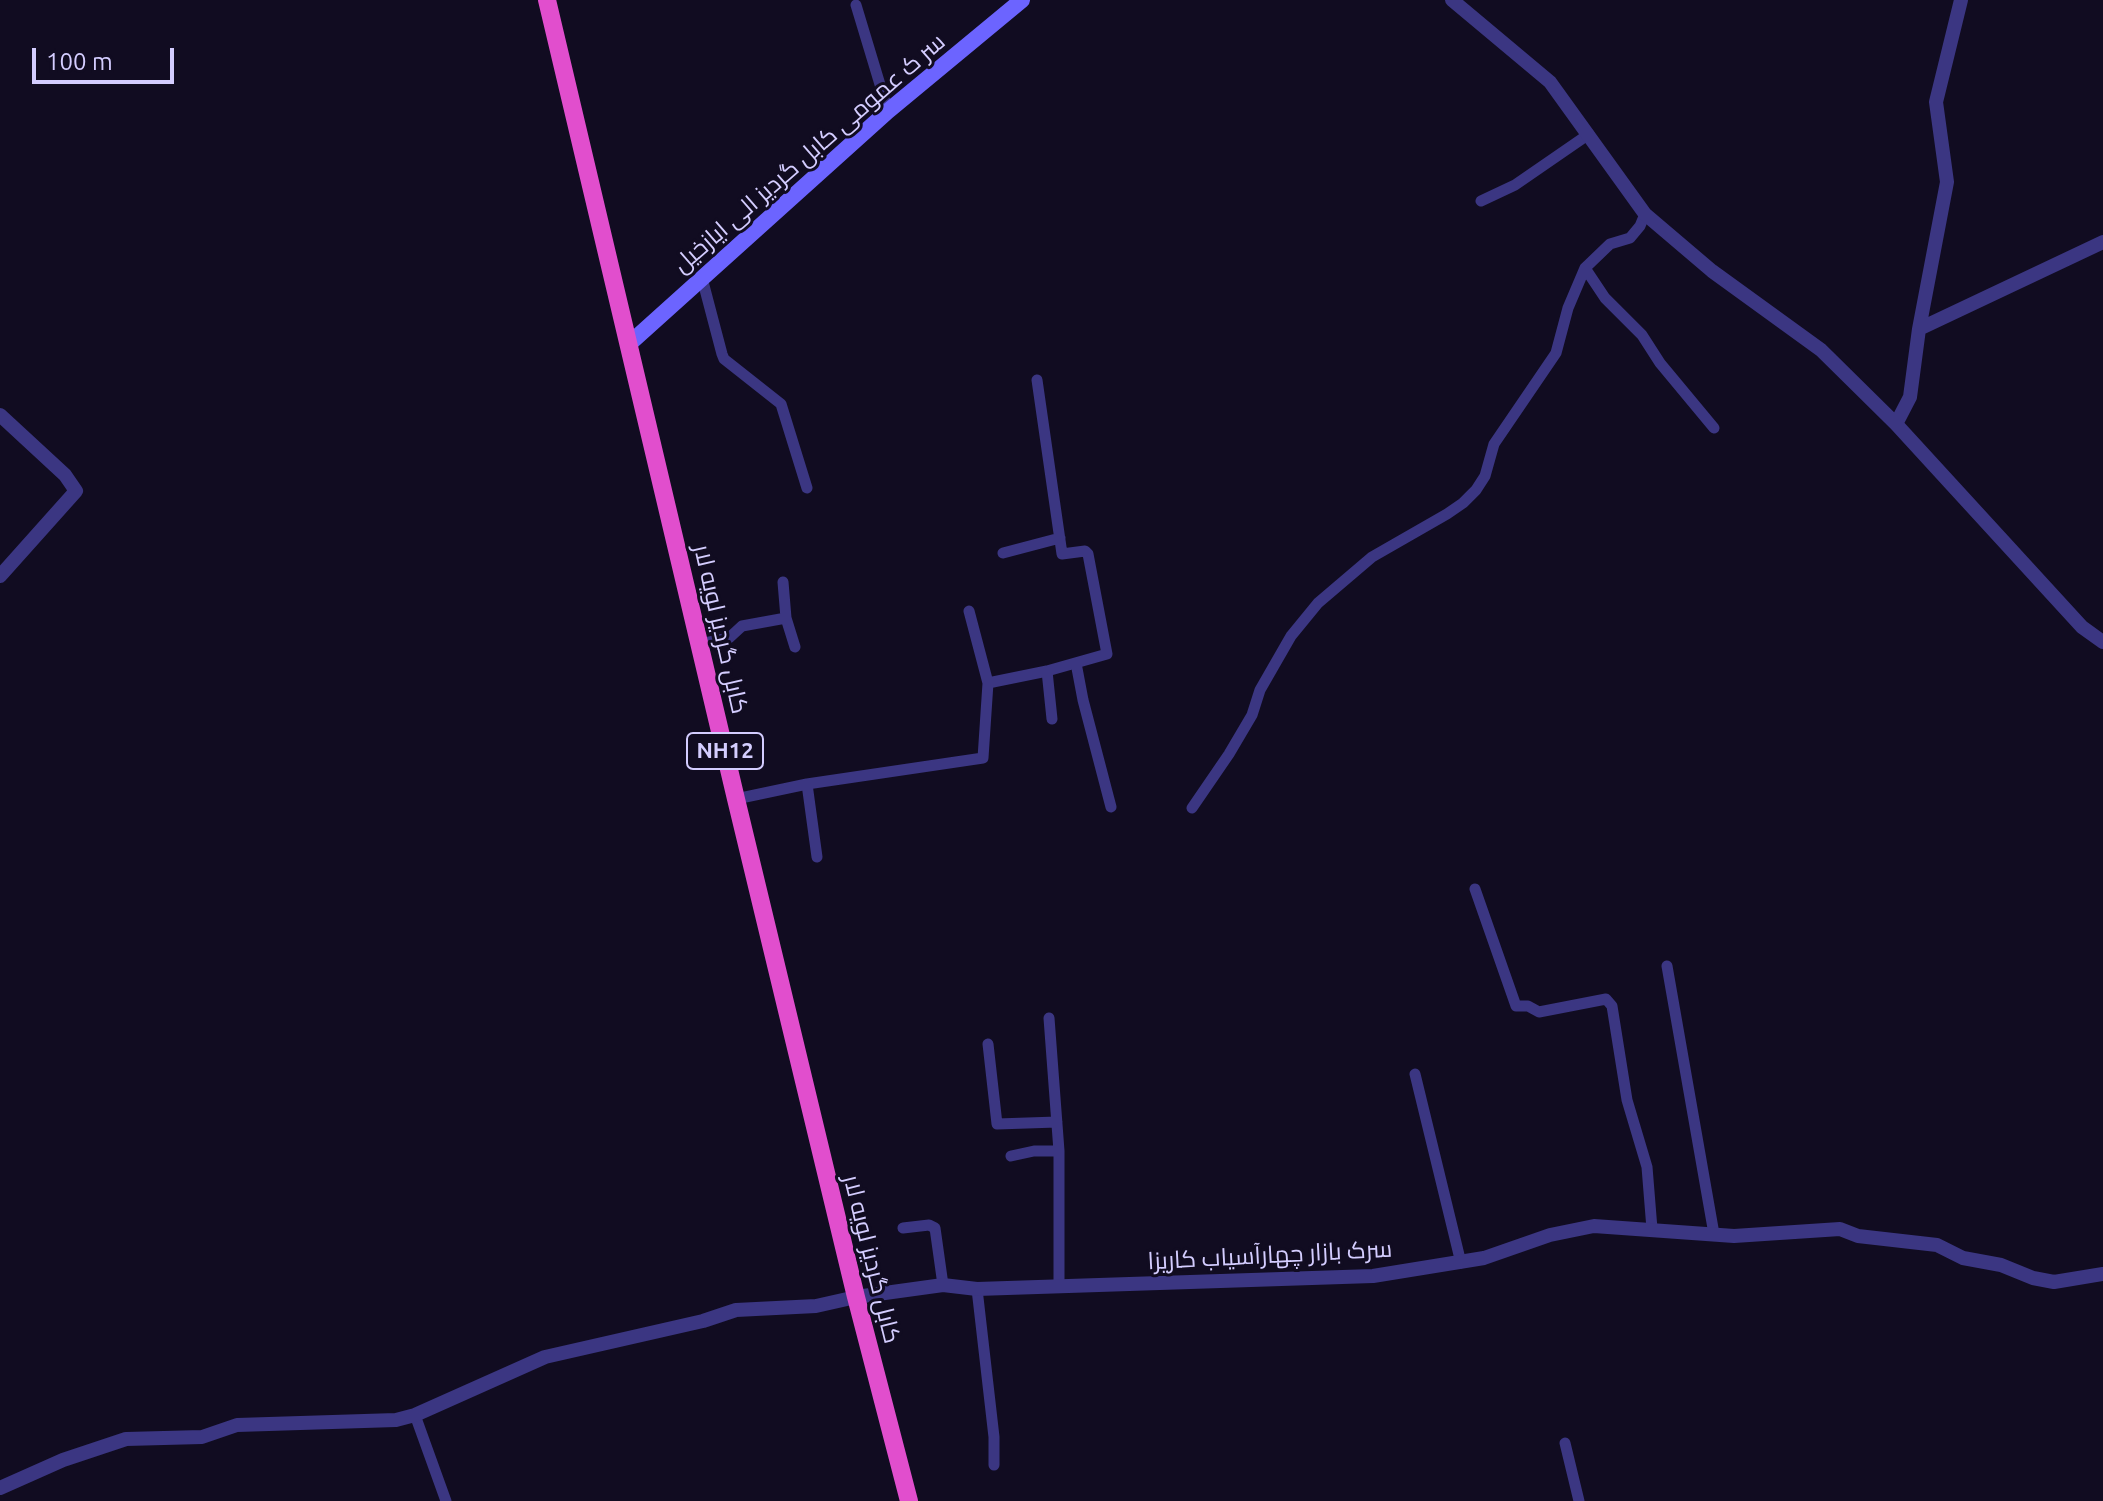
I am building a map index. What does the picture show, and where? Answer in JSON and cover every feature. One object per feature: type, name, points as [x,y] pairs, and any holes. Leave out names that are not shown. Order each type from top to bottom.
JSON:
[{"type":"highway","name":"کابل گردیز لویه لار","points":[[547,0],[856,1297],[909,1501]]},
{"type":"main road","name":"سر ک عمومی کابل گردیز الی ایازخیل","points":[[629,344],[888,111],[1022,0]]},
{"type":"street","points":[[1452,0],[1550,82],[1645,214],[1712,271],[1821,350],[1896,424],[2082,627],[2103,642]]},
{"type":"street","points":[[1896,424],[1910,397],[1919,329],[1947,182],[1936,102],[1961,0]]},
{"type":"street","points":[[856,5],[888,111]]},
{"type":"street","points":[[1481,201],[1515,185],[1589,134]]},
{"type":"street","points":[[1192,808],[1252,715],[1260,690],[1291,636],[1318,603],[1372,557],[1447,514],[1476,490],[1485,476],[1494,444],[1556,353],[1568,308],[1585,268],[1610,244],[1630,238],[1645,214]]},
{"type":"street","points":[[1919,329],[2103,242]]},
{"type":"street","points":[[1585,268],[1605,298],[1642,335],[1660,363],[1714,428]]},
{"type":"street","points":[[702,278],[724,359],[781,404],[807,488]]},
{"type":"street","points":[[988,683],[1107,654],[1088,554],[1085,551],[1064,555],[1037,380]]},
{"type":"street","points":[[0,415],[65,475],[76,491],[0,576]]},
{"type":"street","points":[[1003,553],[1060,538]]},
{"type":"street","points":[[783,582],[786,618],[795,647]]},
{"type":"street","points":[[736,799],[807,784],[983,758],[988,683],[969,611]]},
{"type":"street","points":[[700,644],[729,638],[742,626],[786,618]]},
{"type":"street","points":[[1076,663],[1111,807]]},
{"type":"street","points":[[1047,671],[1052,719]]},
{"type":"street","points":[[807,784],[817,857]]},
{"type":"street","points":[[1475,889],[1516,1006],[1528,1006],[1539,1012],[1606,999],[1612,1006],[1627,1100],[1647,1167],[1652,1229]]},
{"type":"street","points":[[1667,966],[1714,1234]]},
{"type":"street","points":[[1049,1018],[1059,1151],[1059,1285]]},
{"type":"street","points":[[988,1044],[997,1124],[1057,1122]]},
{"type":"street","points":[[1415,1074],[1461,1263]]},
{"type":"street","points":[[1011,1156],[1034,1151],[1059,1151]]},
{"type":"street","points":[[903,1228],[929,1225],[935,1228],[943,1285]]},
{"type":"street","name":"سرک بازار چهارآسیاب کاریزا","points":[[0,1488],[63,1460],[126,1439],[202,1437],[237,1425],[396,1420],[415,1415],[545,1357],[703,1321],[736,1310],[816,1306],[943,1285],[977,1289],[1373,1276],[1484,1258],[1550,1235],[1594,1226],[1734,1236],[1840,1229],[1858,1236],[1937,1245],[1963,1258],[2001,1265],[2033,1278],[2054,1282],[2103,1274]]},
{"type":"street","points":[[977,1289],[994,1437],[994,1465]]},
{"type":"street","points":[[415,1415],[446,1501]]},
{"type":"street","points":[[1565,1443],[1579,1501]]}]
